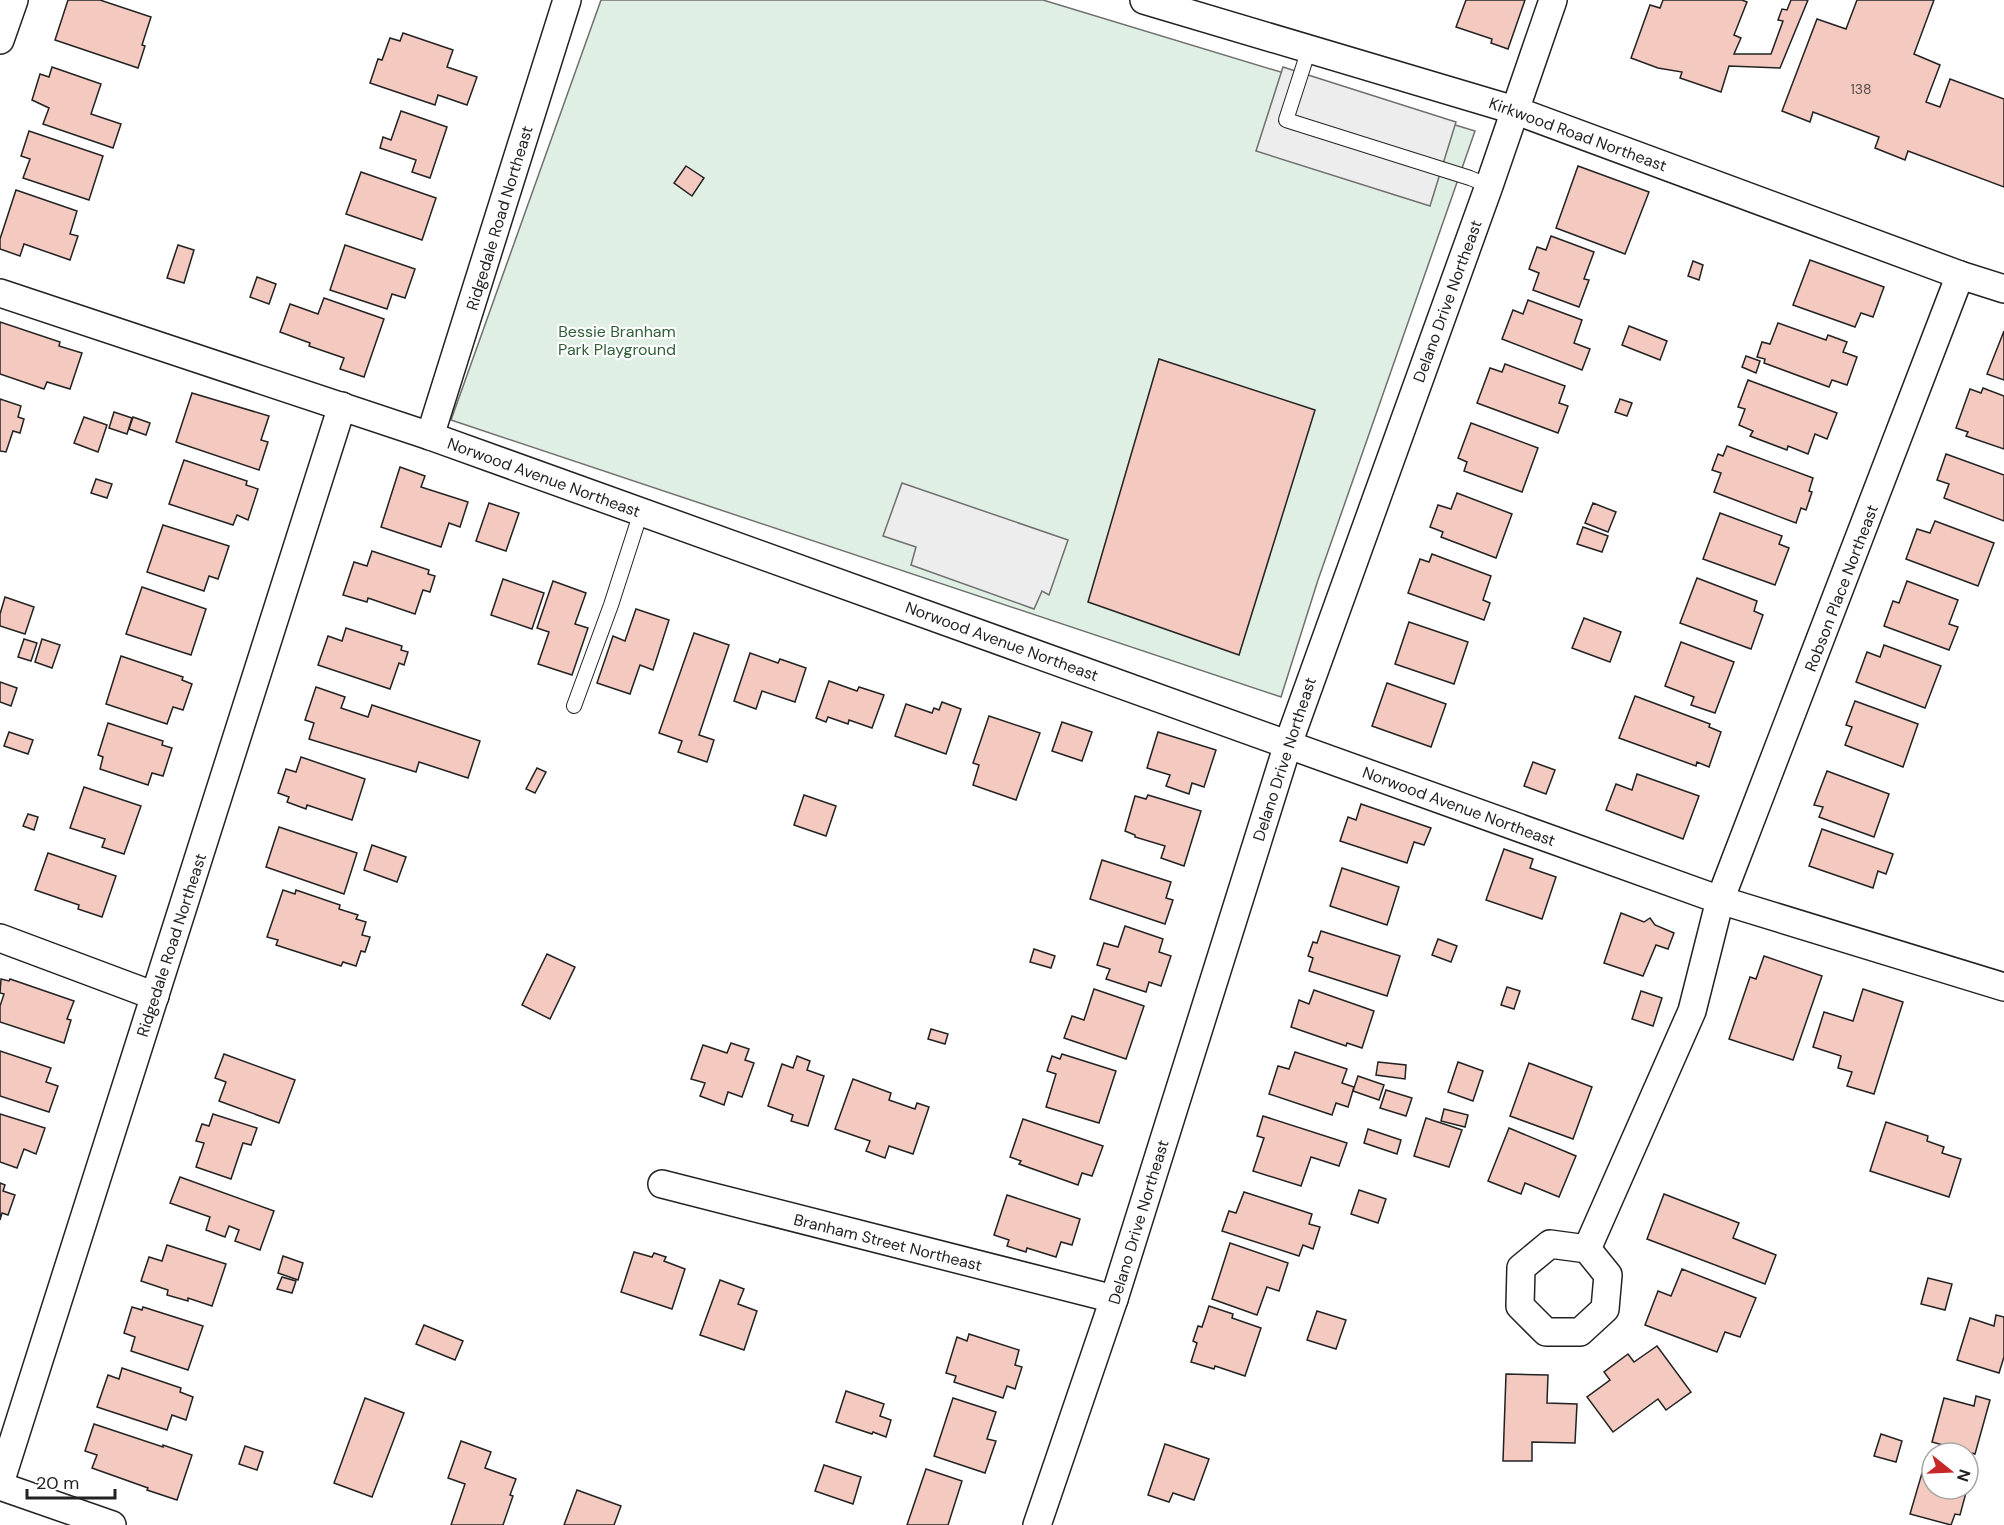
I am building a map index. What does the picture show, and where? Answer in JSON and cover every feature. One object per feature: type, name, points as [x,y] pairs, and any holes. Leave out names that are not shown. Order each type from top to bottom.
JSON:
[{"type":"street","points":[[0,40],[14,0]]},
{"type":"street","name":"Ridgedale Road Northeast","points":[[430,436],[567,0]]},
{"type":"street","name":"Kirkwood Road Northeast","points":[[1144,0],[1514,110],[1960,275],[2004,289]]},
{"type":"street","name":"Delano Drive Northeast","points":[[1037,1525],[1114,1299],[1287,744],[1489,186],[1552,0]]},
{"type":"street","name":"Robson Place Northeast","points":[[1587,1249],[1692,1011],[1720,900],[1960,275]]},
{"type":"street","name":"Norwood Avenue Northeast","points":[[0,293],[430,436],[1720,900],[2004,987]]},
{"type":"street","name":"Ridgedale Road Northeast","points":[[0,1484],[342,406]]},
{"type":"street","points":[[0,938],[155,996]]},
{"type":"street","name":"Branham Street Northeast","points":[[662,1184],[1114,1299]]},
{"type":"street","points":[[0,1484],[112,1525]]},
{"type":"lane","points":[[1309,49],[1286,120],[1461,175],[1489,186]]},
{"type":"lane","points":[[574,706],[611,605],[641,512]]},
{"type":"green space","name":"Bessie Branham Park Playground","points":[[601,0],[1043,0],[1475,131],[1318,580],[1281,697],[451,420]]},
{"type":"shaded area","points":[[1283,67],[1456,122],[1430,206],[1256,151]]},
{"type":"shaded area","points":[[902,483],[1068,540],[1049,595],[1042,591],[1034,609],[911,565],[916,547],[883,536]]},
{"type":"building","points":[[68,0],[100,0],[151,17],[142,45],[145,46],[138,68],[55,40]]},
{"type":"building","points":[[1466,0],[1525,0],[1508,49],[1491,43],[1492,39],[1456,27]]},
{"type":"building","points":[[1663,0],[1742,0],[1747,2],[1734,35],[1741,38],[1734,54],[1771,54],[1783,21],[1778,20],[1782,9],[1787,10],[1791,0],[1808,0],[1780,68],[1729,66],[1721,92],[1680,78],[1682,72],[1658,68],[1631,58],[1650,5],[1660,8]]},
{"type":"building","points":[[1857,0],[1934,0],[1914,54],[1940,65],[1926,102],[1940,107],[1950,79],[2004,99],[2004,187],[1908,151],[1905,160],[1875,148],[1879,137],[1813,112],[1810,122],[1782,111],[1817,19],[1846,29]]},
{"type":"building","points":[[403,33],[453,50],[447,67],[477,77],[467,105],[438,95],[435,105],[370,83],[378,59],[382,60],[390,38],[400,41]]},
{"type":"building","points":[[52,67],[101,84],[91,114],[121,124],[113,148],[43,124],[49,108],[32,100],[40,74],[49,77]]},
{"type":"building","points":[[401,111],[447,127],[430,178],[412,172],[416,160],[380,148],[383,137],[391,140]]},
{"type":"building","points":[[29,131],[103,156],[89,200],[23,178],[30,159],[21,156]]},
{"type":"building","points":[[686,166],[704,178],[692,196],[674,183]]},
{"type":"building","points":[[1578,166],[1649,192],[1625,254],[1556,228]]},
{"type":"building","points":[[361,172],[436,198],[422,240],[346,214]]},
{"type":"building","points":[[16,190],[77,211],[70,234],[78,236],[70,260],[24,244],[20,256],[0,249],[0,239]]},
{"type":"building","points":[[1551,236],[1594,252],[1584,279],[1589,280],[1579,307],[1533,290],[1539,273],[1529,269],[1537,247],[1546,250]]},
{"type":"building","points":[[178,245],[194,250],[184,283],[167,278]]},
{"type":"building","points":[[345,245],[415,269],[405,298],[392,294],[387,309],[330,290]]},
{"type":"building","points":[[1810,260],[1884,287],[1873,317],[1861,313],[1855,327],[1793,305]]},
{"type":"building","points":[[1693,261],[1703,265],[1699,280],[1688,276]]},
{"type":"building","points":[[257,277],[276,284],[269,304],[250,297]]},
{"type":"building","points":[[324,298],[384,319],[364,377],[340,369],[344,358],[309,346],[310,343],[280,332],[290,304],[318,314]]},
{"type":"building","points":[[1528,300],[1582,320],[1574,343],[1590,349],[1582,370],[1502,339],[1513,310],[1523,314]]},
{"type":"building","points":[[0,322],[60,342],[59,346],[82,353],[70,389],[47,382],[44,389],[0,374]]},
{"type":"building","points":[[1778,323],[1826,340],[1828,335],[1847,342],[1843,352],[1857,357],[1847,385],[1832,380],[1829,387],[1764,363],[1765,359],[1757,357],[1762,342],[1770,344]]},
{"type":"building","points":[[1629,326],[1667,341],[1660,360],[1622,345]]},
{"type":"building","points":[[2004,331],[2004,380],[1987,374]]},
{"type":"building","points":[[1746,356],[1760,361],[1756,373],[1742,367]]},
{"type":"building","points":[[1159,359],[1315,410],[1239,655],[1088,602]]},
{"type":"building","points":[[1505,364],[1565,386],[1559,403],[1568,406],[1558,433],[1477,403],[1490,368],[1502,372]]},
{"type":"building","points":[[1748,380],[1837,413],[1827,439],[1815,434],[1808,454],[1788,446],[1787,450],[1750,436],[1753,431],[1739,425],[1745,409],[1738,407]]},
{"type":"building","points":[[1983,388],[2004,396],[2004,449],[1966,436],[1968,432],[1956,428],[1970,389],[1981,393]]},
{"type":"building","points":[[192,393],[269,416],[261,440],[268,442],[259,470],[176,442]]},
{"type":"building","points":[[0,399],[21,406],[18,417],[24,419],[20,433],[13,431],[6,452],[0,451]]},
{"type":"building","points":[[1620,399],[1632,403],[1627,416],[1615,412]]},
{"type":"building","points":[[114,412],[132,418],[127,434],[109,428]]},
{"type":"building","points":[[84,417],[107,425],[98,452],[74,443]]},
{"type":"building","points":[[133,417],[150,423],[146,435],[129,429]]},
{"type":"building","points":[[1471,423],[1538,448],[1522,492],[1464,471],[1467,462],[1458,458]]},
{"type":"building","points":[[1727,446],[1813,478],[1809,491],[1812,492],[1806,510],[1801,508],[1796,523],[1714,492],[1721,473],[1712,470],[1718,454],[1723,456]]},
{"type":"building","points":[[1946,454],[2004,475],[2004,521],[1944,498],[1949,484],[1937,480]]},
{"type":"building","points":[[184,460],[247,481],[246,485],[258,489],[248,520],[237,515],[233,525],[169,504]]},
{"type":"building","points":[[400,467],[425,476],[421,487],[468,502],[460,527],[449,523],[441,547],[381,527]]},
{"type":"building","points":[[96,479],[112,484],[107,498],[91,493]]},
{"type":"building","points":[[1457,493],[1512,514],[1496,558],[1441,537],[1443,532],[1430,527],[1438,505],[1451,509]]},
{"type":"building","points":[[489,503],[519,513],[506,551],[476,541]]},
{"type":"building","points":[[1593,503],[1616,512],[1608,532],[1585,523]]},
{"type":"building","points":[[1720,513],[1782,536],[1779,544],[1789,548],[1775,585],[1703,559]]},
{"type":"building","points":[[1935,521],[1994,543],[1978,586],[1906,559],[1917,529],[1930,533]]},
{"type":"building","points":[[163,525],[229,546],[218,579],[209,576],[204,591],[147,572]]},
{"type":"building","points":[[1583,527],[1608,536],[1602,552],[1577,544]]},
{"type":"building","points":[[372,551],[429,570],[428,574],[435,576],[430,592],[423,590],[415,614],[368,598],[367,602],[343,595],[354,562],[367,566]]},
{"type":"building","points":[[1432,554],[1491,576],[1483,600],[1490,603],[1484,620],[1408,593],[1420,559],[1429,562]]},
{"type":"building","points":[[1697,578],[1757,601],[1754,611],[1763,615],[1751,649],[1680,623]]},
{"type":"building","points":[[503,579],[544,593],[532,629],[491,615]]},
{"type":"building","points":[[553,581],[586,593],[575,624],[588,628],[572,675],[538,664],[549,632],[537,628]]},
{"type":"building","points":[[1907,581],[1958,600],[1949,624],[1958,627],[1949,650],[1884,626],[1893,601],[1899,603]]},
{"type":"building","points":[[142,587],[206,609],[191,655],[126,634]]},
{"type":"building","points":[[5,597],[34,607],[25,634],[0,626],[0,614]]},
{"type":"building","points":[[636,609],[669,620],[653,670],[640,665],[630,694],[597,683],[613,636],[625,641]]},
{"type":"building","points":[[1584,618],[1621,632],[1610,662],[1572,648]]},
{"type":"building","points":[[1409,622],[1468,642],[1454,684],[1395,664]]},
{"type":"building","points":[[346,628],[402,646],[401,650],[408,652],[404,665],[399,663],[390,689],[318,665],[328,636],[342,641]]},
{"type":"building","points":[[694,633],[729,645],[699,735],[714,740],[707,762],[678,752],[682,741],[659,733]]},
{"type":"building","points":[[24,639],[37,643],[31,661],[18,657]]},
{"type":"building","points":[[42,639],[60,645],[52,668],[35,662]]},
{"type":"building","points":[[1681,642],[1734,662],[1715,713],[1691,705],[1694,697],[1665,686]]},
{"type":"building","points":[[1884,645],[1941,666],[1925,708],[1856,682],[1867,652],[1880,657]]},
{"type":"building","points":[[750,653],[778,663],[780,659],[806,668],[795,702],[762,691],[756,709],[734,701]]},
{"type":"building","points":[[121,656],[183,677],[182,680],[192,684],[183,710],[173,707],[167,724],[106,704]]},
{"type":"building","points":[[829,681],[857,691],[859,687],[884,695],[872,728],[849,720],[848,724],[828,717],[826,722],[816,718]]},
{"type":"building","points":[[0,682],[17,688],[11,706],[0,702]]},
{"type":"building","points":[[1387,683],[1446,704],[1431,747],[1372,726]]},
{"type":"building","points":[[316,687],[345,697],[341,708],[368,717],[372,705],[480,741],[468,778],[419,762],[416,772],[309,739],[314,723],[305,720]]},
{"type":"building","points":[[1635,696],[1710,724],[1709,727],[1721,732],[1709,767],[1697,762],[1696,766],[1619,738]]},
{"type":"building","points":[[1855,701],[1918,724],[1903,767],[1845,745],[1852,727],[1846,725]]},
{"type":"building","points":[[942,702],[961,709],[946,754],[895,736],[906,704],[932,713],[934,708],[939,710]]},
{"type":"building","points":[[989,716],[1040,733],[1016,800],[973,785],[979,765],[973,763]]},
{"type":"building","points":[[1062,722],[1092,732],[1082,761],[1052,751]]},
{"type":"building","points":[[108,723],[163,741],[162,745],[172,748],[163,776],[152,773],[148,785],[100,769],[103,757],[98,755]]},
{"type":"building","points":[[9,732],[33,740],[28,754],[4,746]]},
{"type":"building","points":[[1158,732],[1216,750],[1204,787],[1192,783],[1189,794],[1166,786],[1170,775],[1147,768]]},
{"type":"building","points":[[301,757],[365,779],[352,820],[307,805],[306,809],[287,802],[289,797],[278,793],[286,769],[296,772]]},
{"type":"building","points":[[1533,762],[1555,770],[1546,794],[1524,786]]},
{"type":"building","points":[[537,768],[546,772],[535,793],[526,789]]},
{"type":"building","points":[[1827,771],[1889,794],[1874,837],[1819,817],[1823,807],[1814,805]]},
{"type":"building","points":[[1637,774],[1699,796],[1683,839],[1606,810],[1616,784],[1632,790]]},
{"type":"building","points":[[84,787],[141,806],[124,854],[102,847],[105,839],[70,828]]},
{"type":"building","points":[[804,795],[836,806],[826,836],[794,825]]},
{"type":"building","points":[[1148,795],[1201,811],[1184,866],[1161,858],[1165,846],[1135,837],[1125,831],[1135,796],[1146,799]]},
{"type":"building","points":[[1361,804],[1431,828],[1424,845],[1414,842],[1407,863],[1340,841],[1348,817],[1356,820]]},
{"type":"building","points":[[28,814],[38,817],[34,830],[23,826]]},
{"type":"building","points":[[279,827],[357,853],[344,894],[266,867]]},
{"type":"building","points":[[1822,829],[1893,854],[1886,874],[1878,871],[1873,888],[1809,866]]},
{"type":"building","points":[[372,845],[406,857],[397,882],[364,870]]},
{"type":"building","points":[[1504,849],[1533,859],[1530,868],[1556,877],[1542,919],[1486,900]]},
{"type":"building","points":[[48,853],[116,876],[102,917],[78,909],[79,905],[35,890]]},
{"type":"building","points":[[1102,860],[1171,882],[1166,898],[1173,900],[1165,924],[1090,899]]},
{"type":"building","points":[[1342,868],[1399,887],[1387,925],[1330,906]]},
{"type":"building","points":[[283,890],[295,894],[296,890],[340,905],[339,909],[358,915],[356,919],[366,922],[362,935],[370,937],[365,952],[361,951],[356,966],[343,962],[341,966],[276,945],[278,940],[267,937]]},
{"type":"building","points":[[1621,913],[1644,922],[1650,918],[1655,925],[1674,933],[1668,949],[1656,945],[1643,976],[1604,963]]},
{"type":"building","points":[[1125,926],[1163,939],[1159,952],[1171,956],[1161,986],[1149,982],[1146,992],[1106,979],[1110,969],[1097,965],[1104,943],[1118,947]]},
{"type":"building","points":[[1321,931],[1400,956],[1387,996],[1309,971],[1313,958],[1308,956],[1313,942],[1317,943]]},
{"type":"building","points":[[1438,939],[1457,946],[1451,962],[1432,955]]},
{"type":"building","points":[[1034,949],[1055,956],[1051,968],[1030,962]]},
{"type":"building","points":[[547,954],[575,967],[550,1019],[522,1005]]},
{"type":"building","points":[[1764,956],[1822,976],[1793,1060],[1729,1039],[1750,977],[1756,979]]},
{"type":"building","points":[[1,979],[9,981],[10,979],[74,1001],[67,1019],[71,1020],[64,1043],[0,1022],[0,1006],[4,994],[0,993]]},
{"type":"building","points":[[1507,987],[1520,991],[1514,1009],[1501,1005]]},
{"type":"building","points":[[1094,989],[1144,1006],[1126,1059],[1064,1038],[1072,1016],[1084,1020]]},
{"type":"building","points":[[1863,989],[1903,1002],[1874,1094],[1847,1086],[1852,1072],[1838,1068],[1841,1056],[1813,1047],[1824,1012],[1853,1021]]},
{"type":"building","points":[[1314,990],[1374,1011],[1362,1048],[1347,1043],[1346,1046],[1291,1027],[1299,1000],[1309,1004]]},
{"type":"building","points":[[1641,991],[1662,998],[1653,1026],[1632,1019]]},
{"type":"building","points":[[931,1029],[948,1034],[945,1044],[928,1039]]},
{"type":"building","points":[[731,1043],[749,1049],[745,1060],[754,1063],[742,1097],[728,1092],[724,1105],[700,1096],[705,1083],[691,1079],[703,1045],[727,1053]]},
{"type":"building","points":[[0,1051],[51,1068],[46,1082],[58,1086],[49,1112],[0,1096]]},
{"type":"building","points":[[1295,1052],[1347,1069],[1342,1083],[1354,1087],[1348,1107],[1336,1103],[1332,1115],[1269,1094],[1278,1066],[1289,1069]]},
{"type":"building","points":[[224,1054],[295,1080],[279,1123],[219,1101],[226,1082],[215,1078]]},
{"type":"building","points":[[1062,1054],[1116,1071],[1099,1123],[1046,1107],[1056,1074],[1047,1071],[1052,1056],[1060,1059]]},
{"type":"building","points":[[797,1056],[810,1061],[807,1070],[824,1076],[808,1126],[791,1121],[793,1115],[768,1106],[782,1064],[793,1068]]},
{"type":"building","points":[[1378,1062],[1406,1065],[1405,1079],[1376,1075]]},
{"type":"building","points":[[1458,1062],[1483,1071],[1473,1101],[1448,1092]]},
{"type":"building","points":[[1529,1063],[1592,1087],[1573,1139],[1510,1116]]},
{"type":"building","points":[[1358,1076],[1384,1085],[1379,1100],[1353,1091]]},
{"type":"building","points":[[853,1079],[891,1093],[889,1100],[915,1109],[917,1103],[929,1107],[913,1154],[889,1146],[885,1158],[866,1151],[870,1141],[835,1129]]},
{"type":"building","points":[[1386,1090],[1412,1098],[1406,1116],[1380,1108]]},
{"type":"building","points":[[1444,1109],[1468,1115],[1465,1127],[1441,1121]]},
{"type":"building","points":[[0,1114],[45,1128],[36,1154],[24,1149],[17,1168],[0,1162]]},
{"type":"building","points":[[213,1114],[257,1128],[251,1145],[243,1143],[231,1179],[196,1167],[204,1143],[196,1141],[202,1124],[209,1126]]},
{"type":"building","points":[[1263,1116],[1347,1143],[1339,1166],[1311,1157],[1301,1186],[1253,1171],[1264,1138],[1257,1136]]},
{"type":"building","points":[[1426,1118],[1462,1130],[1449,1167],[1414,1156]]},
{"type":"building","points":[[1023,1119],[1103,1146],[1092,1176],[1082,1173],[1078,1185],[1019,1164],[1021,1161],[1010,1157]]},
{"type":"building","points":[[1886,1122],[1928,1136],[1927,1141],[1944,1147],[1942,1153],[1961,1159],[1949,1197],[1870,1171]]},
{"type":"building","points":[[1509,1128],[1576,1156],[1559,1197],[1525,1183],[1521,1194],[1488,1181]]},
{"type":"building","points":[[1368,1129],[1401,1140],[1397,1154],[1364,1143]]},
{"type":"building","points":[[180,1177],[274,1211],[260,1250],[235,1241],[239,1230],[229,1226],[225,1237],[206,1230],[210,1217],[170,1203]]},
{"type":"building","points":[[0,1183],[5,1185],[3,1191],[15,1195],[8,1215],[2,1213],[0,1220]]},
{"type":"building","points":[[1359,1190],[1386,1199],[1378,1223],[1351,1214]]},
{"type":"building","points":[[1244,1192],[1312,1214],[1309,1224],[1320,1227],[1313,1249],[1303,1245],[1299,1256],[1222,1231],[1229,1211],[1236,1213]]},
{"type":"building","points":[[1664,1194],[1739,1223],[1733,1238],[1776,1255],[1765,1284],[1647,1239]]},
{"type":"building","points":[[1007,1195],[1080,1219],[1072,1245],[1061,1242],[1056,1257],[1027,1248],[1026,1252],[1007,1246],[1009,1240],[994,1235]]},
{"type":"building","points":[[1230,1243],[1288,1263],[1279,1291],[1267,1287],[1257,1315],[1212,1299]]},
{"type":"building","points":[[167,1245],[226,1264],[212,1306],[188,1298],[188,1301],[167,1295],[168,1290],[141,1281],[149,1257],[162,1261]]},
{"type":"building","points":[[634,1252],[652,1257],[654,1253],[666,1257],[664,1261],[685,1269],[672,1309],[621,1292]]},
{"type":"building","points":[[283,1256],[303,1263],[298,1280],[278,1273]]},
{"type":"building","points":[[1682,1269],[1756,1298],[1740,1337],[1725,1332],[1717,1352],[1645,1325],[1658,1291],[1671,1296]]},
{"type":"building","points":[[282,1277],[296,1281],[292,1293],[277,1289]]},
{"type":"building","points":[[1928,1278],[1952,1284],[1945,1310],[1921,1304]]},
{"type":"building","points":[[720,1280],[744,1289],[738,1304],[757,1311],[744,1350],[700,1335]]},
{"type":"building","points":[[1209,1306],[1233,1314],[1232,1318],[1261,1328],[1245,1376],[1215,1366],[1214,1369],[1191,1362],[1197,1343],[1193,1341],[1198,1326],[1202,1327]]},
{"type":"building","points":[[132,1307],[142,1310],[143,1307],[203,1326],[188,1370],[131,1351],[135,1337],[124,1333]]},
{"type":"building","points":[[1317,1311],[1346,1320],[1336,1349],[1307,1340]]},
{"type":"building","points":[[1996,1315],[2004,1317],[2004,1357],[1999,1373],[1957,1360],[1970,1318],[1994,1326]]},
{"type":"building","points":[[424,1325],[463,1341],[455,1360],[416,1344]]},
{"type":"building","points":[[969,1334],[1019,1350],[1015,1365],[1022,1367],[1015,1389],[1007,1386],[1003,1398],[954,1382],[956,1376],[946,1373],[957,1337],[967,1341]]},
{"type":"building","points":[[1657,1346],[1691,1392],[1666,1410],[1658,1399],[1613,1432],[1587,1397],[1610,1380],[1604,1372],[1628,1354],[1634,1362]]},
{"type":"building","points":[[122,1368],[181,1388],[180,1392],[193,1397],[186,1420],[172,1415],[167,1430],[97,1407],[108,1375],[119,1379]]},
{"type":"building","points":[[1506,1374],[1548,1375],[1547,1403],[1577,1404],[1575,1443],[1532,1442],[1532,1461],[1503,1461]]},
{"type":"building","points":[[846,1391],[884,1404],[880,1416],[891,1420],[886,1437],[836,1422]]},
{"type":"building","points":[[1976,1396],[1990,1400],[1979,1441],[1932,1441],[1944,1398],[1974,1406]]},
{"type":"building","points":[[365,1398],[404,1413],[372,1497],[334,1483]]},
{"type":"building","points":[[953,1398],[996,1412],[987,1439],[996,1441],[985,1473],[934,1456]]},
{"type":"building","points":[[94,1424],[192,1455],[177,1500],[92,1468],[97,1455],[85,1451]]},
{"type":"building","points":[[1881,1434],[1902,1441],[1896,1462],[1874,1456]]},
{"type":"building","points":[[461,1441],[491,1452],[485,1468],[516,1479],[503,1525],[451,1525],[465,1484],[448,1478]]},
{"type":"building","points":[[1165,1444],[1209,1459],[1194,1500],[1173,1493],[1169,1502],[1148,1495]]},
{"type":"building","points":[[245,1446],[263,1452],[257,1470],[239,1464]]},
{"type":"building","points":[[824,1465],[861,1477],[853,1504],[815,1491]]},
{"type":"building","points":[[926,1469],[962,1481],[948,1525],[907,1525]]},
{"type":"building","points":[[1920,1480],[1920,1501],[1964,1501],[1960,1515],[1955,1514],[1951,1525],[1910,1514]]},
{"type":"building","points":[[577,1490],[621,1506],[614,1525],[564,1525]]}]
